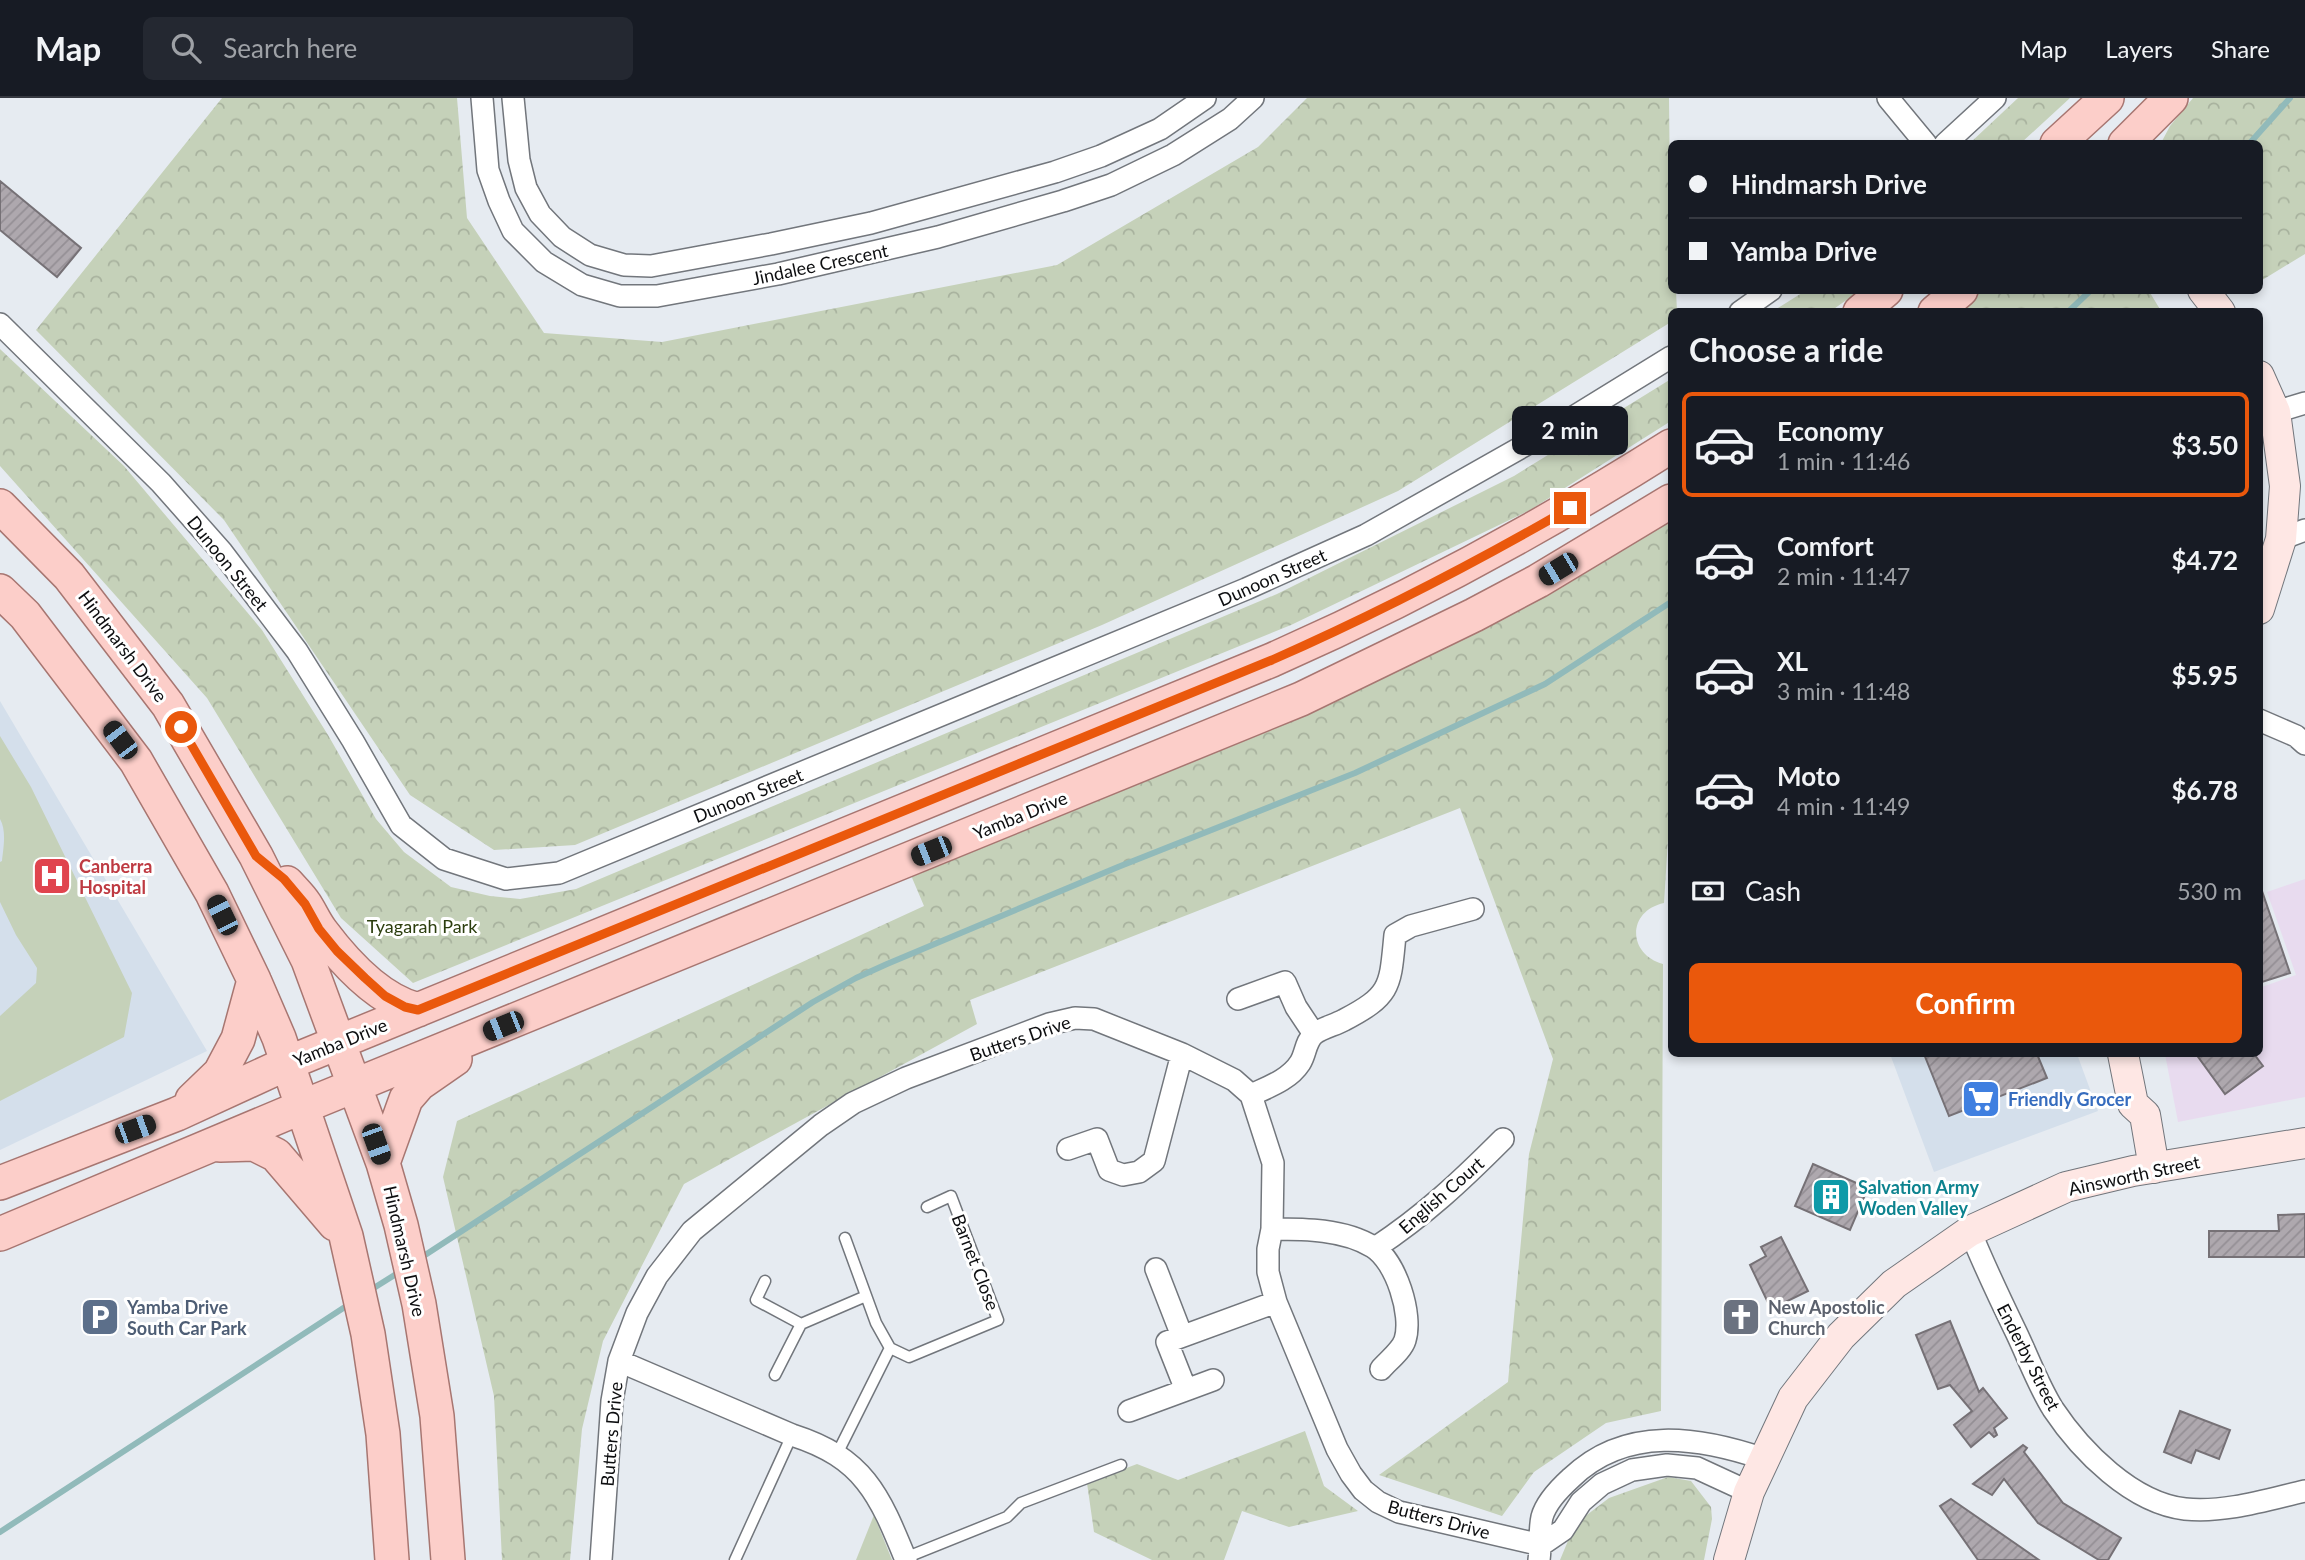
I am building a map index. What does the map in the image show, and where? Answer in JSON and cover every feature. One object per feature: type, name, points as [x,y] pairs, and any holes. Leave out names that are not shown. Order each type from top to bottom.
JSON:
[{"type":"main road","points":[[2061,140],[2106,98]]},
{"type":"main road","points":[[2095,140],[2098,119],[2106,98]]},
{"type":"main road","points":[[2129,140],[2171,98]]},
{"type":"main road","points":[[1865,308],[1881,294]]},
{"type":"main road","points":[[1940,308],[1956,294]]},
{"type":"main road","name":"Yamba Drive","points":[[0,1183],[177,1114],[288,1063],[997,774],[1336,632],[1497,550],[1668,448]]},
{"type":"main road","name":"Yamba Drive","points":[[0,1234],[302,1107],[1312,694],[1408,649],[1538,581],[1668,503]]},
{"type":"main road","name":"Hindmarsh Drive","points":[[0,506],[69,576],[168,705],[256,856],[308,960],[383,1163],[401,1225],[419,1304],[437,1416],[448,1560]]},
{"type":"main road","points":[[0,591],[25,615],[136,761],[212,893],[254,980],[288,1063],[348,1245],[368,1334],[383,1434],[392,1560]]},
{"type":"main road","points":[[256,856],[284,879],[305,904],[319,929],[365,978],[385,996],[405,1007],[418,1010]]},
{"type":"main road","points":[[177,1114],[220,1073],[238,1039],[254,980]]},
{"type":"main road","points":[[383,1163],[406,1099],[419,1084],[503,1026]]},
{"type":"main road","points":[[216,1145],[254,1144],[276,1155],[348,1245]]},
{"type":"street","name":"Jindalee Crescent","points":[[482,98],[488,170],[513,231],[544,262],[582,285],[620,296],[657,296],[778,274],[938,237],[1063,201],[1111,185],[1173,155],[1230,119],[1253,98]]},
{"type":"street","name":"Jindalee Crescent","points":[[513,98],[519,160],[526,188],[540,214],[562,237],[590,255],[624,265],[651,266],[871,223],[1055,172],[1101,156],[1160,129],[1205,98]]},
{"type":"street","points":[[1888,98],[1923,140]]},
{"type":"street","points":[[1949,140],[1995,98]]},
{"type":"street","points":[[1746,308],[1765,294]]},
{"type":"street","points":[[2206,294],[2217,308]]},
{"type":"street","name":"Dunoon Street","points":[[0,324],[161,483],[222,552],[297,650],[401,825],[444,859],[506,879],[559,873],[1246,589],[1366,535],[1559,426],[1668,359]]},
{"type":"street","points":[[2263,385],[2275,412],[2293,535],[2263,600]]},
{"type":"street","points":[[2275,412],[2305,403]]},
{"type":"street","points":[[2263,722],[2296,736],[2305,744]]},
{"type":"street","points":[[1251,1095],[1284,1079],[1300,1062],[1306,1045],[1314,1034],[1375,1002],[1388,986],[1395,935],[1411,926],[1473,909]]},
{"type":"street","points":[[1238,999],[1285,982],[1296,1007],[1314,1034]]},
{"type":"street","name":"Butters Drive","points":[[601,1560],[612,1402],[619,1361],[637,1313],[657,1276],[692,1231],[821,1125],[853,1103],[906,1078],[1049,1024],[1075,1018],[1094,1018],[1182,1054],[1234,1080],[1251,1095],[1273,1163],[1268,1272],[1276,1301],[1337,1449],[1363,1490],[1378,1502],[1399,1512],[1540,1553]]},
{"type":"street","points":[[1068,1149],[1097,1139],[1109,1170],[1123,1175],[1139,1172],[1154,1161],[1182,1054]]},
{"type":"street","points":[[2124,1057],[2133,1104],[2126,1117],[2143,1170]]},
{"type":"street","name":"English Court","points":[[1375,1248],[1414,1222],[1447,1194],[1503,1139]]},
{"type":"street","name":"Ainsworth Street","points":[[1729,1560],[1749,1492],[1793,1398],[1841,1336],[1894,1284],[1970,1231],[2066,1187],[2143,1170],[2305,1143]]},
{"type":"street","points":[[1272,1229],[1308,1229],[1353,1238],[1375,1248],[1396,1277],[1407,1309],[1405,1342],[1381,1370]]},
{"type":"street","name":"Enderby Street","points":[[1970,1231],[2052,1407],[2081,1447],[2127,1486],[2162,1504],[2184,1509],[2219,1510],[2305,1491]]},
{"type":"street","points":[[1156,1269],[1182,1336]]},
{"type":"street","points":[[1186,1390],[1167,1342],[1276,1301]]},
{"type":"street","points":[[619,1361],[792,1435],[818,1443],[837,1454],[855,1468],[870,1487],[887,1516],[906,1559]]},
{"type":"street","points":[[1129,1411],[1213,1380]]},
{"type":"street","points":[[1540,1553],[1543,1515],[1558,1489],[1595,1458],[1621,1447],[1657,1440],[1695,1441],[1730,1447],[1765,1459]]},
{"type":"street","points":[[1540,1553],[1563,1530],[1581,1502],[1602,1484],[1632,1470],[1667,1465],[1697,1468],[1749,1492]]},
{"type":"lane","name":"Barnet Close","points":[[890,1348],[909,1357],[998,1320],[951,1196],[928,1207]]},
{"type":"lane","points":[[837,1454],[890,1348],[876,1323],[845,1238]]},
{"type":"lane","points":[[765,1281],[756,1300],[801,1324]]},
{"type":"lane","points":[[775,1375],[801,1324],[866,1296]]},
{"type":"lane","points":[[735,1560],[792,1435]]},
{"type":"lane","points":[[906,1559],[1007,1517],[1021,1503],[1121,1465]]},
{"type":"shaded area","name":"Canberra Hospital","points":[[0,701],[207,1051],[0,1150]]},
{"type":"shaded area","points":[[2305,879],[2305,1097],[2178,1122],[2166,1057],[2263,1057],[2263,987],[2296,975],[2267,892]]},
{"type":"shaded area","points":[[1891,1057],[2078,1057],[2098,1111],[1934,1172]]},
{"type":"green space","points":[[222,98],[457,98],[467,218],[544,333],[662,342],[1057,265],[1258,147],[1307,98],[1669,98],[1668,294],[1676,294],[1677,308],[1668,308],[1668,324],[1398,491],[1102,625],[575,845],[494,850],[410,795],[224,520],[36,330]]},
{"type":"green space","points":[[2018,98],[2070,98],[2024,140],[1973,140]]},
{"type":"green space","points":[[2193,98],[2305,98],[2305,254],[2263,280],[2263,140],[2163,140],[2170,126]]},
{"type":"green space","points":[[1800,294],[1855,294],[1835,308],[1778,308]]},
{"type":"green space","points":[[1976,294],[2151,294],[2159,308],[1961,308]]},
{"type":"green space","name":"Tyagarah Park","points":[[0,349],[124,466],[262,630],[328,735],[376,819],[404,852],[451,887],[490,896],[520,899],[576,889],[1277,594],[1514,476],[1668,381],[1668,423],[1530,510],[1291,625],[413,983],[341,918],[207,698],[0,466]]},
{"type":"green space","points":[[1668,516],[1668,839],[1664,903],[1643,914],[1636,933],[1643,951],[1651,959],[1663,964],[1661,1411],[1606,1423],[1534,1472],[1502,1516],[1379,1475],[1508,1382],[1529,1154],[1553,1059],[1460,808],[970,1000],[977,1024],[684,1184],[603,1341],[582,1429],[570,1560],[502,1560],[494,1396],[443,1177],[457,1121],[924,906],[910,873]]},
{"type":"green space","points":[[0,736],[31,787],[132,993],[124,1037],[0,1101],[0,1016],[36,983],[37,968],[16,935],[0,902],[0,862],[4,840],[0,819]]},
{"type":"green space","points":[[1305,1431],[1324,1486],[1358,1511],[1289,1527],[1242,1511],[1224,1560],[1152,1560],[1094,1532],[1087,1483],[1137,1464],[1178,1480]]},
{"type":"green space","points":[[1668,1477],[1691,1481],[1711,1507],[1712,1519],[1704,1560],[1560,1560],[1575,1524],[1609,1498]]},
{"type":"green space","points":[[874,1515],[892,1560],[856,1560]]},
{"type":"building","points":[[0,181],[81,248],[57,277],[0,230]]},
{"type":"building","points":[[2263,894],[2290,973],[2263,982]]},
{"type":"building","points":[[1925,1057],[2038,1057],[2047,1078],[1949,1116]]},
{"type":"building","points":[[2198,1057],[2256,1057],[2263,1066],[2225,1094]]},
{"type":"building","name":"Salvation Army Woden Valley","points":[[1813,1164],[1868,1188],[1850,1230],[1795,1206]]},
{"type":"building","points":[[2305,1214],[2305,1257],[2209,1257],[2209,1231],[2279,1231],[2278,1215]]},
{"type":"building","points":[[1781,1237],[1808,1291],[1771,1309],[1750,1265],[1766,1256],[1761,1247]]},
{"type":"building","points":[[1950,1321],[1979,1392],[1983,1388],[2007,1418],[1994,1428],[1997,1435],[1994,1437],[1989,1432],[1971,1447],[1954,1425],[1972,1411],[1950,1385],[1938,1389],[1916,1335]]},
{"type":"building","points":[[2180,1411],[2230,1430],[2219,1459],[2196,1450],[2191,1463],[2164,1452]]},
{"type":"building","points":[[2023,1445],[2027,1448],[2024,1452],[2063,1503],[2121,1538],[2108,1560],[2099,1560],[2038,1523],[2004,1479],[1992,1495],[1973,1484]]},
{"type":"building","points":[[1951,1499],[2039,1560],[1978,1560],[1940,1506]]},
{"type":"waterway","points":[[2253,140],[2290,98]]},
{"type":"waterway","points":[[2072,308],[2087,294]]},
{"type":"waterway","points":[[419,1259],[813,1002],[856,978],[1118,867],[1355,773],[1545,684],[1668,604]]},
{"type":"waterway","points":[[369,1291],[401,1271]]},
{"type":"waterway","points":[[0,1532],[351,1303]]},
{"type":"place","name":"Canberra Hospital","points":[[52,876]]},
{"type":"place","name":"Friendly Grocer","points":[[1981,1099]]},
{"type":"place","name":"Salvation Army Woden Valley","points":[[1831,1197]]},
{"type":"place","name":"Yamba Drive South Car Park","points":[[100,1317]]},
{"type":"place","name":"New Apostolic Church","points":[[1741,1317]]},
{"type":"route","points":[[181,727],[256,856],[284,879],[305,904],[319,929],[365,978],[385,996],[405,1007],[418,1010],[1272,660],[1399,601],[1570,508]]}]
